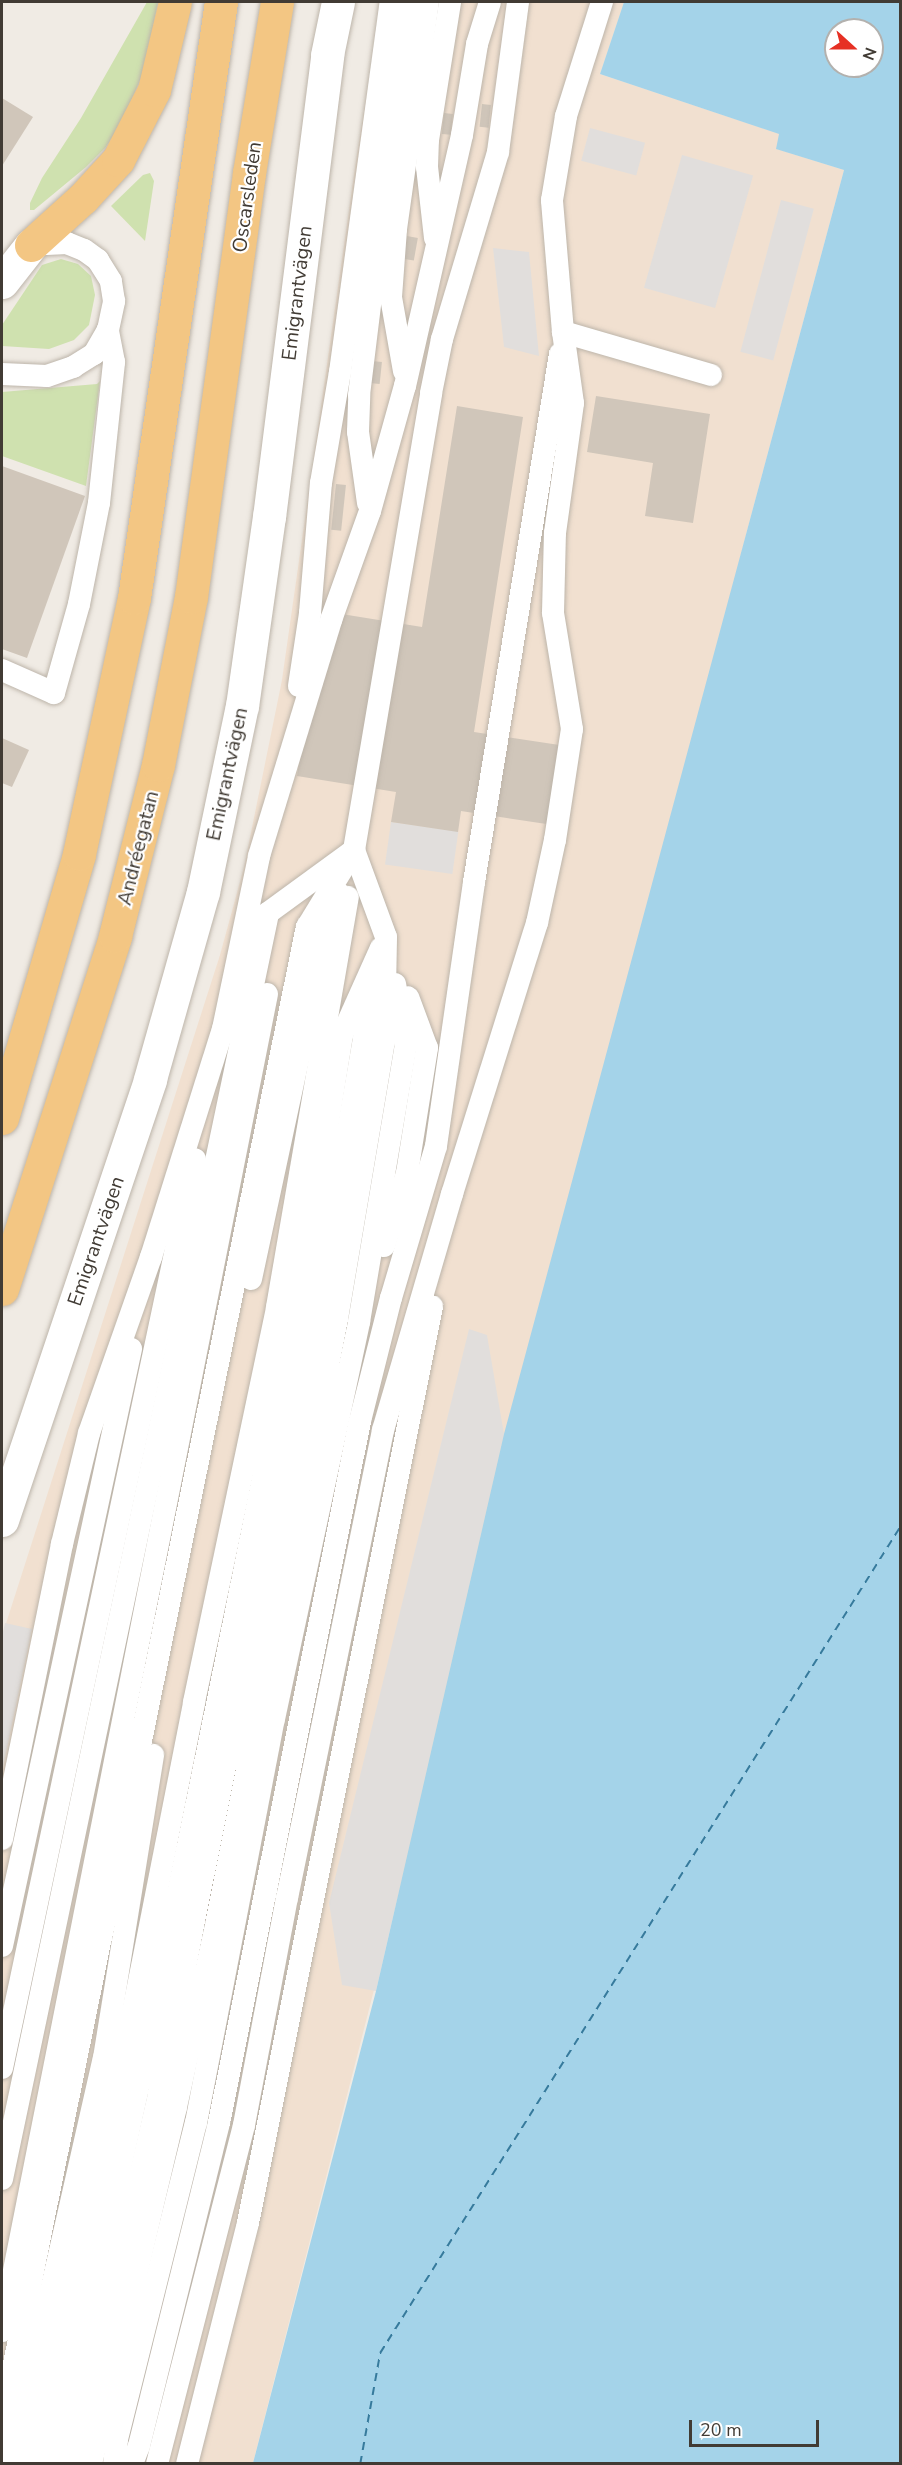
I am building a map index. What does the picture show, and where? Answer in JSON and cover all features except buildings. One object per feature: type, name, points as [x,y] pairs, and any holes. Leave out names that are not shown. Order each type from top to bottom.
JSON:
[{"type":"highway","points":[[31,245],[83,198],[118,160],[154,90],[175,2]]},
{"type":"highway","points":[[2,1118],[76,865],[102,757],[134,598],[167,384],[220,2]]},
{"type":"highway","name":"Oscarsleden","points":[[221,393],[249,174],[277,2]]},
{"type":"highway","name":"Andréegatan","points":[[2,1289],[115,936],[152,793],[191,597],[221,393]]},
{"type":"street","name":"Emigrantvägen","points":[[2,1520],[150,1079],[203,892],[242,706],[327,55],[339,2]]},
{"type":"street","points":[[2,282],[31,245]]},
{"type":"lane","points":[[287,765],[310,613],[321,483],[340,372],[391,2]]},
{"type":"lane","points":[[429,4],[478,2]]},
{"type":"lane","points":[[2,2068],[259,856],[331,620],[370,511],[405,386],[462,135],[477,44],[490,2]]},
{"type":"lane","points":[[8,2463],[4,2413],[325,933],[354,850],[431,393],[442,339],[498,152],[518,2]]},
{"type":"lane","points":[[157,2463],[244,2125],[287,1898],[383,1430],[452,1194],[537,923],[555,840],[572,729],[553,613],[555,533],[573,403],[563,332],[552,200],[566,116],[602,2]]},
{"type":"lane","points":[[370,511],[358,432],[359,395],[374,256],[429,4]]},
{"type":"lane","points":[[429,4],[433,98],[428,149],[430,202],[437,252]]},
{"type":"lane","points":[[405,386],[391,297],[396,229],[429,4]]},
{"type":"lane","points":[[2,374],[47,376],[73,367],[94,354],[108,330],[114,301],[111,281],[98,260],[84,250],[67,243],[31,245]]},
{"type":"lane","points":[[2,670],[54,693],[79,604],[99,503],[114,362],[108,330]]},
{"type":"lane","points":[[563,332],[711,375]]},
{"type":"lane","points":[[132,2463],[139,2446],[219,2122],[360,1421],[391,1298],[436,1146],[474,882],[563,332]]},
{"type":"lane","points":[[2,2178],[275,916],[354,850]]},
{"type":"lane","points":[[23,2463],[22,2418],[104,2058],[162,1697],[325,933],[354,850]]},
{"type":"lane","points":[[114,2463],[117,2439],[196,2123],[274,1719],[359,1322],[385,1042],[386,938],[354,850]]},
{"type":"lane","points":[[2,2331],[275,916]]},
{"type":"lane","points":[[39,2463],[42,2424],[122,2067],[194,1702],[277,1306],[325,933]]},
{"type":"lane","points":[[91,2463],[174,2118],[217,1920],[337,1319],[385,1042],[386,938]]},
{"type":"lane","points":[[2,1839],[63,1544],[89,1433],[151,1257],[223,1029]]},
{"type":"lane","points":[[57,2463],[62,2428],[141,2076],[297,1313],[385,1042]]},
{"type":"lane","points":[[73,2463],[159,2094],[316,1316],[385,1042]]},
{"type":"lane","points":[[187,2463],[258,2178],[416,1400],[452,1194]]},
{"type":"lane","points":[[2,1946],[151,1257]]},
{"type":"shaded area","points":[[382,2],[624,2],[600,74],[780,134],[777,149],[844,170],[747,531],[253,2463],[2,2464],[2,1636],[220,955],[244,867],[282,680],[357,154]]},
{"type":"shaded area","points":[[590,128],[645,143],[636,176],[581,161]]},
{"type":"shaded area","points":[[682,155],[753,175],[715,308],[644,288]]},
{"type":"shaded area","points":[[781,200],[814,209],[773,360],[740,352]]},
{"type":"shaded area","points":[[493,248],[529,252],[539,356],[504,347]]},
{"type":"shaded area","points":[[391,822],[458,831],[452,874],[385,865]]},
{"type":"shaded area","points":[[469,1329],[487,1335],[504,1434],[376,1991],[342,1985],[329,1903]]},
{"type":"shaded area","points":[[5,1623],[32,1629],[2,1772],[2,1636]]},
{"type":"green space","points":[[147,2],[158,2],[144,71],[120,126],[105,148],[86,167],[34,210],[30,210],[30,203],[42,178],[81,118]]},
{"type":"green space","points":[[150,173],[154,181],[145,241],[111,206],[143,175]]},
{"type":"green space","points":[[61,259],[78,264],[91,276],[95,295],[89,325],[74,340],[49,349],[2,346],[2,325],[42,265]]},
{"type":"green space","points":[[100,381],[86,486],[2,456],[2,392],[97,384]]},
{"type":"water","points":[[624,2],[900,2],[900,2463],[253,2463],[376,1991],[504,1434],[844,170],[776,149],[779,134],[600,74]]},
{"type":"ferry route","points":[[360,2464],[380,2353],[900,1527]]}]
